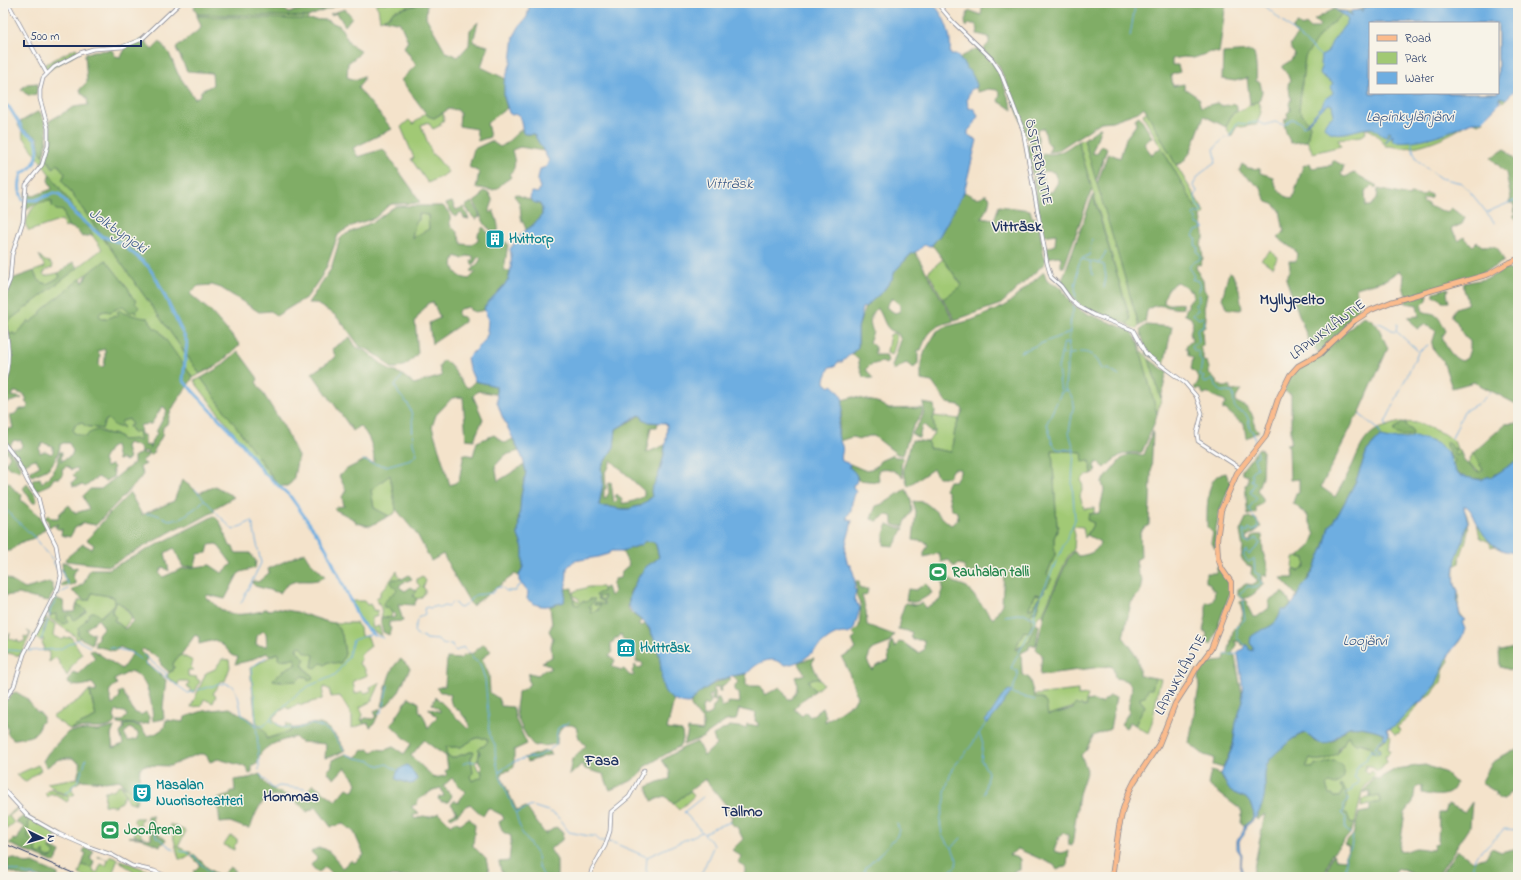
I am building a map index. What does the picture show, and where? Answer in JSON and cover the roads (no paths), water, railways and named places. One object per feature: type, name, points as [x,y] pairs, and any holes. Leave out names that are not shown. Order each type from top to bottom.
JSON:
[{"type":"main road","name":"LAPINKYLÄNTIE","points":[[1112,877],[1119,827],[1129,792],[1158,744],[1175,704],[1196,669],[1211,649],[1230,603],[1232,586],[1218,558],[1217,540],[1221,510],[1240,468],[1266,436],[1278,399],[1290,375],[1298,366],[1320,354],[1359,317],[1371,310],[1390,302],[1489,274],[1518,259]]},
{"type":"street","points":[[8,3],[47,74]]},
{"type":"street","points":[[3,297],[10,280],[12,255],[23,221],[26,185],[42,165],[48,145],[48,128],[39,96],[41,85],[47,74],[65,61],[85,51],[122,47],[138,40],[150,32],[180,3]]},
{"type":"street","name":"ÖSTERBYNTIE","points":[[937,3],[953,22],[992,59],[1000,71],[1022,125],[1051,277],[1061,286],[1074,304],[1084,310],[1133,330],[1146,354],[1185,383],[1196,396],[1202,413],[1197,433],[1198,440],[1240,468]]},
{"type":"street","points":[[3,314],[7,334],[8,355],[8,368],[3,384]]},
{"type":"street","points":[[3,442],[17,460],[28,482],[38,497],[44,521],[56,545],[61,576],[58,588],[24,654],[14,686],[3,702]]},
{"type":"street","points":[[590,877],[592,869],[605,846],[610,831],[611,812],[629,797],[644,770]]},
{"type":"street","points":[[3,790],[29,817],[64,836],[112,855],[132,866],[154,871],[170,877]]},
{"type":"water","name":"Vitträsk","points":[[530,3],[932,3],[941,13],[947,26],[951,55],[958,55],[973,76],[977,85],[976,88],[971,89],[967,99],[968,107],[974,109],[978,115],[975,123],[968,131],[968,135],[977,140],[964,192],[940,235],[931,246],[924,245],[919,250],[911,254],[895,271],[892,279],[883,291],[862,308],[858,328],[858,347],[842,362],[838,362],[835,366],[830,367],[825,379],[825,383],[830,387],[832,385],[842,397],[843,403],[838,427],[838,437],[842,448],[842,461],[850,464],[849,467],[857,476],[856,483],[853,485],[856,491],[851,510],[847,517],[847,519],[852,520],[845,553],[848,564],[851,565],[853,572],[855,584],[854,589],[856,590],[854,599],[860,608],[854,629],[849,634],[842,633],[829,638],[806,658],[800,661],[786,665],[770,660],[756,666],[748,673],[732,676],[715,682],[699,693],[689,704],[673,700],[665,691],[662,683],[660,659],[654,638],[649,628],[633,613],[629,605],[631,592],[638,577],[647,566],[659,557],[654,542],[645,541],[641,545],[622,551],[612,551],[598,557],[574,561],[567,568],[564,602],[545,606],[536,605],[527,599],[528,592],[519,581],[519,576],[523,567],[523,548],[518,535],[521,496],[526,472],[523,459],[502,416],[497,402],[496,386],[475,381],[469,368],[467,358],[484,341],[488,333],[488,320],[484,308],[509,279],[511,266],[510,249],[521,234],[533,225],[542,215],[542,208],[540,204],[533,202],[530,199],[531,192],[538,193],[540,187],[538,181],[540,169],[546,167],[549,161],[534,134],[523,133],[520,116],[509,113],[504,97],[504,83],[511,62],[514,36],[527,17]],"holes":[[[639,415],[643,417],[643,419],[649,422],[665,423],[667,425],[663,459],[655,483],[651,490],[652,497],[641,506],[629,509],[602,507],[599,505],[603,482],[601,467],[614,447],[616,429]]]},
{"type":"water","name":"Lapinkylänjärvi","points":[[1377,3],[1518,3],[1518,87],[1506,99],[1500,97],[1499,99],[1501,102],[1482,121],[1471,122],[1443,134],[1413,141],[1394,141],[1392,140],[1393,135],[1385,142],[1391,133],[1390,131],[1386,137],[1372,128],[1346,133],[1334,133],[1329,131],[1324,127],[1326,122],[1334,115],[1332,105],[1329,104],[1305,126],[1322,106],[1325,99],[1333,93],[1331,86],[1333,83],[1322,76],[1320,73],[1322,67],[1320,64],[1321,56],[1327,53],[1332,42],[1348,21],[1346,17],[1337,11],[1347,12],[1351,17],[1351,11],[1360,10],[1362,12],[1362,9]]},
{"type":"water","name":"Loojärvi","points":[[1415,436],[1439,444],[1449,455],[1455,471],[1460,476],[1481,480],[1487,477],[1492,477],[1518,460],[1518,553],[1503,550],[1492,544],[1480,528],[1471,511],[1464,506],[1468,522],[1456,559],[1454,573],[1455,585],[1458,591],[1457,601],[1460,616],[1465,620],[1462,622],[1465,629],[1462,637],[1449,654],[1436,684],[1421,702],[1414,706],[1398,723],[1391,728],[1386,729],[1389,734],[1386,739],[1383,737],[1385,734],[1378,731],[1362,727],[1349,727],[1328,743],[1324,744],[1316,742],[1306,733],[1299,735],[1275,754],[1270,759],[1266,768],[1265,790],[1260,811],[1254,819],[1246,826],[1244,835],[1239,841],[1240,851],[1242,854],[1241,867],[1243,873],[1242,877],[1240,877],[1241,855],[1237,849],[1237,840],[1241,836],[1245,825],[1252,820],[1254,814],[1250,803],[1246,798],[1234,793],[1228,788],[1221,774],[1233,746],[1236,723],[1243,701],[1238,654],[1239,651],[1244,649],[1246,645],[1248,646],[1249,650],[1252,651],[1253,647],[1250,643],[1251,637],[1273,624],[1279,616],[1281,610],[1286,610],[1294,602],[1301,588],[1308,580],[1315,567],[1324,547],[1329,527],[1339,513],[1356,481],[1367,451],[1380,437],[1390,439],[1406,439]]},
{"type":"water","points":[[1009,690],[1012,691],[1011,693],[988,723],[986,723],[985,721],[1005,693]]},
{"type":"water","points":[[407,765],[417,779],[414,783],[410,784],[396,779],[397,772]]},
{"type":"waterway","points":[[1130,37],[1135,6],[1137,3]]},
{"type":"waterway","points":[[1262,3],[1321,56]]},
{"type":"waterway","points":[[1331,3],[1337,10]]},
{"type":"waterway","name":"Jolkbynjoki","points":[[3,104],[9,107],[19,123]]},
{"type":"waterway","points":[[1229,137],[1237,123],[1247,124],[1256,122],[1265,125],[1275,122],[1284,125],[1292,119],[1300,122],[1303,126],[1305,125]]},
{"type":"waterway","name":"Jolkbynjoki","points":[[20,124],[22,130],[35,138],[38,148],[34,163],[22,173],[20,190],[23,200]]},
{"type":"waterway","points":[[1225,137],[1214,149],[1216,158],[1215,163],[1200,174],[1193,185],[1197,191],[1195,197],[1197,206],[1202,209],[1201,213],[1194,213],[1193,215],[1196,219],[1196,223],[1205,228],[1196,231],[1193,236],[1197,240],[1195,245],[1198,247],[1197,252],[1201,257],[1190,266],[1190,270],[1194,276],[1192,279],[1198,281],[1200,286],[1198,290],[1199,301],[1195,305],[1198,310],[1193,314],[1199,319],[1202,317],[1204,319],[1203,326],[1197,329],[1199,340],[1198,343],[1193,344],[1192,346],[1194,350],[1200,353],[1199,357],[1202,362],[1200,375],[1204,377],[1202,380],[1204,383],[1212,379],[1220,391],[1233,393],[1234,406],[1241,412],[1245,413],[1248,418],[1250,429],[1253,432],[1255,441],[1253,446],[1254,448]]},
{"type":"waterway","points":[[1412,141],[1412,147],[1417,160],[1440,178],[1462,183],[1463,185]]},
{"type":"waterway","points":[[1464,186],[1495,223]]},
{"type":"waterway","name":"Jolkbynjoki","points":[[26,200],[36,200],[54,193],[59,194],[75,214],[101,236],[121,243],[148,266],[157,280],[187,342],[183,380],[188,386]]},
{"type":"waterway","points":[[1487,212],[1518,199]]},
{"type":"waterway","points":[[1076,302],[1075,285],[1078,266],[1081,259],[1089,255],[1092,239]]},
{"type":"waterway","points":[[1099,263],[1106,252]]},
{"type":"waterway","points":[[1082,259],[1104,265],[1106,277],[1104,288]]},
{"type":"waterway","points":[[1090,262],[1093,275]]},
{"type":"waterway","points":[[1012,691],[1018,676],[1017,671],[1011,668],[1034,623],[1035,609],[1075,520],[1072,482],[1074,450],[1069,432],[1074,403],[1070,393],[1065,389],[1071,316],[1074,305]]},
{"type":"waterway","points":[[1376,322],[1395,332]]},
{"type":"waterway","points":[[1397,324],[1396,331],[1418,351]]},
{"type":"waterway","points":[[1020,352],[1070,332]]},
{"type":"waterway","points":[[1061,393],[1058,368],[1064,342],[1069,343]]},
{"type":"waterway","points":[[1387,426],[1385,423],[1418,352],[1428,345]]},
{"type":"waterway","points":[[1062,354],[1068,355],[1082,352],[1088,353],[1096,359],[1101,368],[1105,370],[1108,369],[1119,376]]},
{"type":"waterway","points":[[363,460],[386,466],[411,459],[417,454],[413,444],[412,415],[408,404],[399,394],[395,386],[402,376]]},
{"type":"waterway","name":"Jolkbynjoki","points":[[190,388],[240,441],[264,473],[290,496],[317,534]]},
{"type":"waterway","points":[[1065,390],[1061,393],[1047,423],[1052,443],[1057,449],[1074,450]]},
{"type":"waterway","points":[[1452,438],[1464,411],[1479,403],[1491,392]]},
{"type":"waterway","points":[[1359,414],[1378,429],[1382,437]]},
{"type":"waterway","points":[[1252,514],[1249,508],[1257,498],[1250,492],[1255,483],[1251,480],[1253,477],[1251,475],[1252,471],[1257,468],[1254,457],[1258,456],[1257,451]]},
{"type":"waterway","points":[[195,489],[215,511]]},
{"type":"waterway","points":[[199,505],[204,500]]},
{"type":"waterway","points":[[3,507],[37,540],[52,559]]},
{"type":"waterway","points":[[181,518],[197,507]]},
{"type":"waterway","points":[[217,513],[233,530],[252,521],[261,563],[241,603]]},
{"type":"waterway","points":[[146,514],[155,514],[169,520],[179,519]]},
{"type":"waterway","points":[[1243,598],[1239,596],[1239,594],[1248,586],[1255,588],[1262,583],[1258,578],[1260,575],[1255,573],[1254,559],[1248,562],[1243,555],[1246,550],[1249,555],[1260,544],[1257,538],[1249,543],[1245,542],[1243,530],[1247,533],[1249,529],[1254,531],[1258,528],[1258,523],[1253,516]]},
{"type":"waterway","name":"Jolkbynjoki","points":[[318,535],[336,570]]},
{"type":"waterway","points":[[53,561],[57,569]]},
{"type":"waterway","points":[[61,569],[68,586]]},
{"type":"waterway","name":"Jolkbynjoki","points":[[337,572],[360,621],[374,635]]},
{"type":"waterway","points":[[503,588],[506,591],[515,591],[517,587],[522,584]]},
{"type":"waterway","points":[[468,602],[475,595],[493,593],[496,588],[501,587]]},
{"type":"waterway","points":[[58,596],[68,589]]},
{"type":"waterway","points":[[49,617],[51,607],[54,606],[57,599]]},
{"type":"waterway","points":[[1244,600],[1243,607],[1245,619],[1237,627],[1237,638],[1246,646]]},
{"type":"waterway","points":[[418,618],[425,614],[424,609],[427,607],[448,607],[452,603]]},
{"type":"waterway","points":[[455,603],[461,608],[467,604]]},
{"type":"waterway","points":[[1005,616],[1024,613],[1034,619]]},
{"type":"waterway","points":[[41,640],[48,620]]},
{"type":"waterway","points":[[417,621],[414,631],[418,636]]},
{"type":"waterway","points":[[247,719],[257,726],[264,726],[297,694],[309,686],[336,674],[348,657],[353,640],[372,634],[383,638]]},
{"type":"waterway","points":[[420,637],[423,636],[425,639],[439,640],[446,645],[452,644],[456,651],[463,647],[470,653]]},
{"type":"waterway","points":[[28,651],[60,649],[77,640],[90,647]]},
{"type":"waterway","points":[[109,647],[130,652],[188,693],[195,691]]},
{"type":"waterway","points":[[3,653],[9,650],[21,651]]},
{"type":"waterway","points":[[1225,655],[1238,654]]},
{"type":"waterway","points":[[143,655],[167,674],[166,676]]},
{"type":"waterway","points":[[472,655],[472,658],[480,664],[485,679],[489,732],[495,745],[496,763],[521,829]]},
{"type":"waterway","points":[[253,693],[251,668],[266,657]]},
{"type":"waterway","points":[[198,690],[225,683],[233,686],[238,696],[242,715],[246,718]]},
{"type":"waterway","points":[[385,698],[388,685]]},
{"type":"waterway","points":[[1011,693],[1035,700]]},
{"type":"waterway","points":[[254,694],[255,708]]},
{"type":"waterway","points":[[384,706],[385,700]]},
{"type":"waterway","points":[[378,713],[380,714],[383,708]]},
{"type":"waterway","points":[[255,709],[258,746]]},
{"type":"waterway","points":[[270,720],[282,727],[296,729],[312,724],[322,727],[332,733],[344,750]]},
{"type":"waterway","points":[[549,750],[556,745],[558,728],[569,722]]},
{"type":"waterway","points":[[944,877],[956,866],[957,860],[952,848],[942,836],[940,821],[945,800],[945,792],[952,769],[971,746],[986,723]]},
{"type":"waterway","points":[[979,734],[983,743],[981,760],[988,772],[984,794]]},
{"type":"waterway","points":[[1351,834],[1345,829],[1346,818],[1341,813],[1344,811],[1344,803],[1349,801],[1349,799],[1344,795],[1351,791],[1354,785],[1358,784],[1358,780],[1354,777],[1359,764],[1367,759],[1367,756],[1370,754],[1370,750],[1374,751],[1375,754],[1378,753],[1379,749],[1375,749],[1376,746],[1379,741],[1384,738]]},
{"type":"waterway","points":[[258,747],[258,756]]},
{"type":"waterway","points":[[499,772],[513,762],[529,757],[535,758],[547,751]]},
{"type":"waterway","points":[[346,754],[371,761],[381,766],[387,764],[398,771]]},
{"type":"waterway","points":[[259,757],[259,770]]},
{"type":"waterway","points":[[84,766],[86,759]]},
{"type":"waterway","points":[[463,764],[469,761],[475,762]]},
{"type":"waterway","points":[[65,793],[70,791],[79,779],[83,768]]},
{"type":"waterway","points":[[260,774],[273,789],[279,786],[305,789]]},
{"type":"waterway","points":[[702,832],[684,812],[703,797]]},
{"type":"waterway","points":[[516,813],[532,806],[548,811]]},
{"type":"waterway","points":[[550,812],[557,816],[569,832],[595,836],[600,841],[605,841]]},
{"type":"waterway","points":[[713,828],[731,822]]},
{"type":"waterway","points":[[863,877],[865,867],[869,865],[897,836],[899,829],[897,824]]},
{"type":"waterway","points":[[153,827],[156,836],[174,850]]},
{"type":"waterway","points":[[608,842],[614,843],[647,857],[702,832],[704,834],[711,829]]},
{"type":"waterway","points":[[1468,877],[1472,871],[1475,857],[1504,829],[1518,830]]},
{"type":"waterway","points":[[521,831],[537,855],[538,865],[544,877]]},
{"type":"waterway","points":[[700,877],[714,845],[704,834]]},
{"type":"waterway","points":[[1344,877],[1346,864],[1345,856],[1351,848],[1353,836]]},
{"type":"waterway","points":[[953,847],[961,838]]},
{"type":"waterway","points":[[180,851],[190,854]]},
{"type":"waterway","points":[[192,856],[195,857],[215,877]]},
{"type":"waterway","points":[[647,857],[646,870],[649,877]]},
{"type":"waterway","points":[[3,868],[20,872]]},
{"type":"waterway","points":[[22,873],[38,877]]},
{"type":"railway","points":[[3,843],[82,877]]},
{"type":"place","name":"Hvittorp","points":[[495,239]]},
{"type":"place","name":"Rauhalan talli","points":[[938,572]]},
{"type":"place","name":"Hvitträsk","points":[[626,648]]},
{"type":"place","name":"Masalan Nuorisoteatteri","points":[[142,793]]},
{"type":"place","name":"Joo.Arena","points":[[110,830]]},
{"type":"district","name":"Vitträsk","points":[[1017,227]]},
{"type":"district","name":"Myllypelto","points":[[1292,300]]},
{"type":"district","name":"Fasa","points":[[602,761]]},
{"type":"district","name":"Hommas","points":[[291,797]]},
{"type":"district","name":"Tallmo","points":[[742,812]]}]
